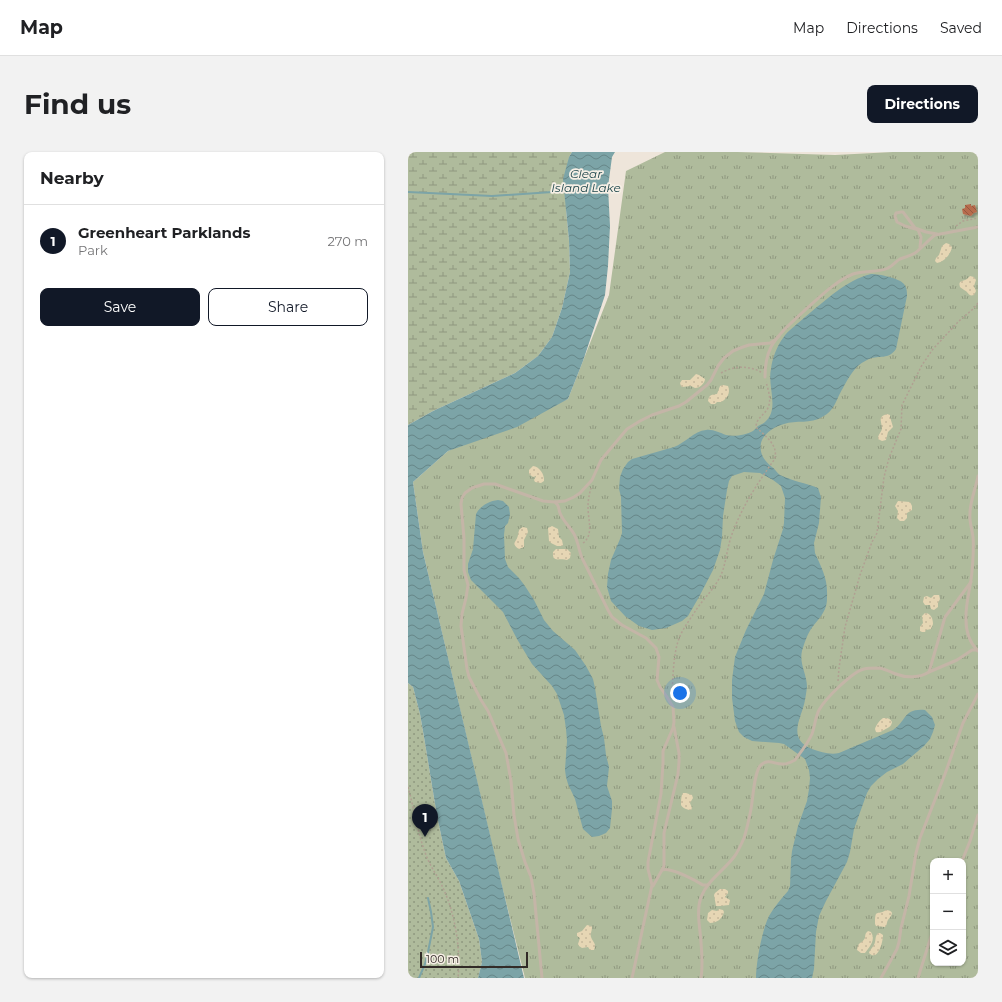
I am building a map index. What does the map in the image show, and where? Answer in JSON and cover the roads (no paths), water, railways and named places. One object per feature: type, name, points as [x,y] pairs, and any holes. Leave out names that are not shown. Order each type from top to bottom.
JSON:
[{"type":"lane","points":[[920,248],[921,237],[918,230],[912,226],[903,212],[896,213],[895,216],[897,222],[918,230],[934,233],[978,228]]},
{"type":"lane","points":[[542,978],[534,893],[531,877],[518,839],[506,753],[488,711],[469,677],[467,669],[461,626],[468,585],[464,570],[462,498],[465,493],[472,488],[484,484],[495,484],[543,501],[565,501],[574,497],[580,493],[592,480],[601,460],[627,429],[640,420],[679,406],[701,390],[711,380],[724,358],[733,351],[749,345],[775,340],[814,302],[842,280],[860,272],[886,269],[899,259],[914,254],[935,235],[949,232]]},
{"type":"lane","points":[[765,377],[768,356],[771,348],[779,336]]},
{"type":"lane","points":[[978,476],[970,513],[973,538],[972,572],[966,612],[967,628],[970,639],[973,646],[978,650]]},
{"type":"lane","points":[[555,502],[559,506],[563,519],[575,536],[582,558],[612,617],[622,625],[646,638],[656,648],[659,657],[657,680],[672,708],[679,753],[678,774],[664,833],[664,863],[662,870],[651,888]]},
{"type":"lane","points":[[929,672],[945,617],[970,582]]},
{"type":"lane","points":[[701,978],[702,958],[699,907],[701,896],[709,884],[734,857],[744,839],[756,778],[760,766],[769,761],[783,765],[795,760],[811,735],[820,709],[837,689],[849,678],[863,669],[877,668],[903,676],[916,676],[927,674],[957,660],[972,650],[978,650]]},
{"type":"lane","points":[[882,978],[899,942],[920,838],[963,723],[978,694]]},
{"type":"lane","points":[[632,978],[652,882],[649,874],[648,862],[661,794],[663,751],[674,723]]},
{"type":"lane","points":[[963,858],[978,815]]},
{"type":"lane","points":[[664,863],[668,869]]},
{"type":"lane","points":[[662,870],[668,869],[682,874],[703,885],[709,884]]},
{"type":"lane","points":[[703,885],[705,891]]},
{"type":"lane","points":[[918,978],[930,940]]},
{"type":"water","name":"Clear Island Lake","points":[[572,152],[615,152],[612,157],[608,187],[610,226],[605,295],[583,361],[568,399],[517,427],[448,451],[413,482],[423,552],[524,978],[478,978],[482,962],[479,939],[459,881],[446,858],[437,816],[420,714],[413,687],[408,683],[408,425],[433,411],[515,373],[538,356],[552,337],[562,308],[570,272],[569,241],[563,179],[569,157]]},
{"type":"water","points":[[871,274],[898,280],[904,284],[906,288],[907,296],[896,349],[890,355],[869,359],[857,367],[847,380],[833,408],[826,414],[818,419],[781,425],[770,431],[761,443],[763,456],[779,474],[789,479],[818,488],[821,497],[819,523],[814,543],[815,553],[825,579],[827,602],[824,612],[808,634],[802,651],[802,665],[807,687],[797,732],[801,741],[812,749],[836,754],[893,730],[909,713],[913,711],[925,710],[932,717],[935,725],[930,739],[924,746],[903,764],[887,772],[878,779],[867,793],[854,829],[847,862],[819,916],[812,978],[756,978],[760,947],[766,922],[790,886],[792,851],[798,826],[807,801],[810,778],[805,759],[784,744],[752,741],[744,737],[739,732],[735,721],[732,698],[732,680],[735,657],[746,630],[764,594],[783,529],[785,498],[781,486],[760,473],[744,472],[732,476],[727,490],[720,550],[713,570],[699,597],[688,616],[682,621],[666,628],[652,630],[639,626],[625,616],[611,601],[607,587],[611,560],[622,533],[621,497],[619,489],[620,477],[623,469],[632,459],[674,447],[702,431],[711,430],[733,436],[747,434],[764,423],[772,411],[770,376],[774,357],[783,338],[793,327],[844,286]]},
{"type":"water","points":[[498,500],[503,501],[509,507],[510,514],[508,523],[505,526],[504,535],[505,559],[508,567],[525,586],[544,620],[553,631],[575,650],[593,679],[609,767],[607,786],[612,801],[610,828],[606,833],[599,836],[592,837],[583,829],[575,799],[568,784],[565,770],[567,741],[566,729],[564,715],[557,694],[552,686],[532,664],[503,612],[471,580],[468,572],[468,564],[473,549],[476,514],[485,504]]},
{"type":"waterway","name":"Clear Island Lake","points":[[408,192],[492,196],[567,191]]},
{"type":"waterway","points":[[419,978],[425,964],[433,927],[428,898]]},
{"type":"place","name":"Greenheart Parklands","points":[[425,837]]}]
